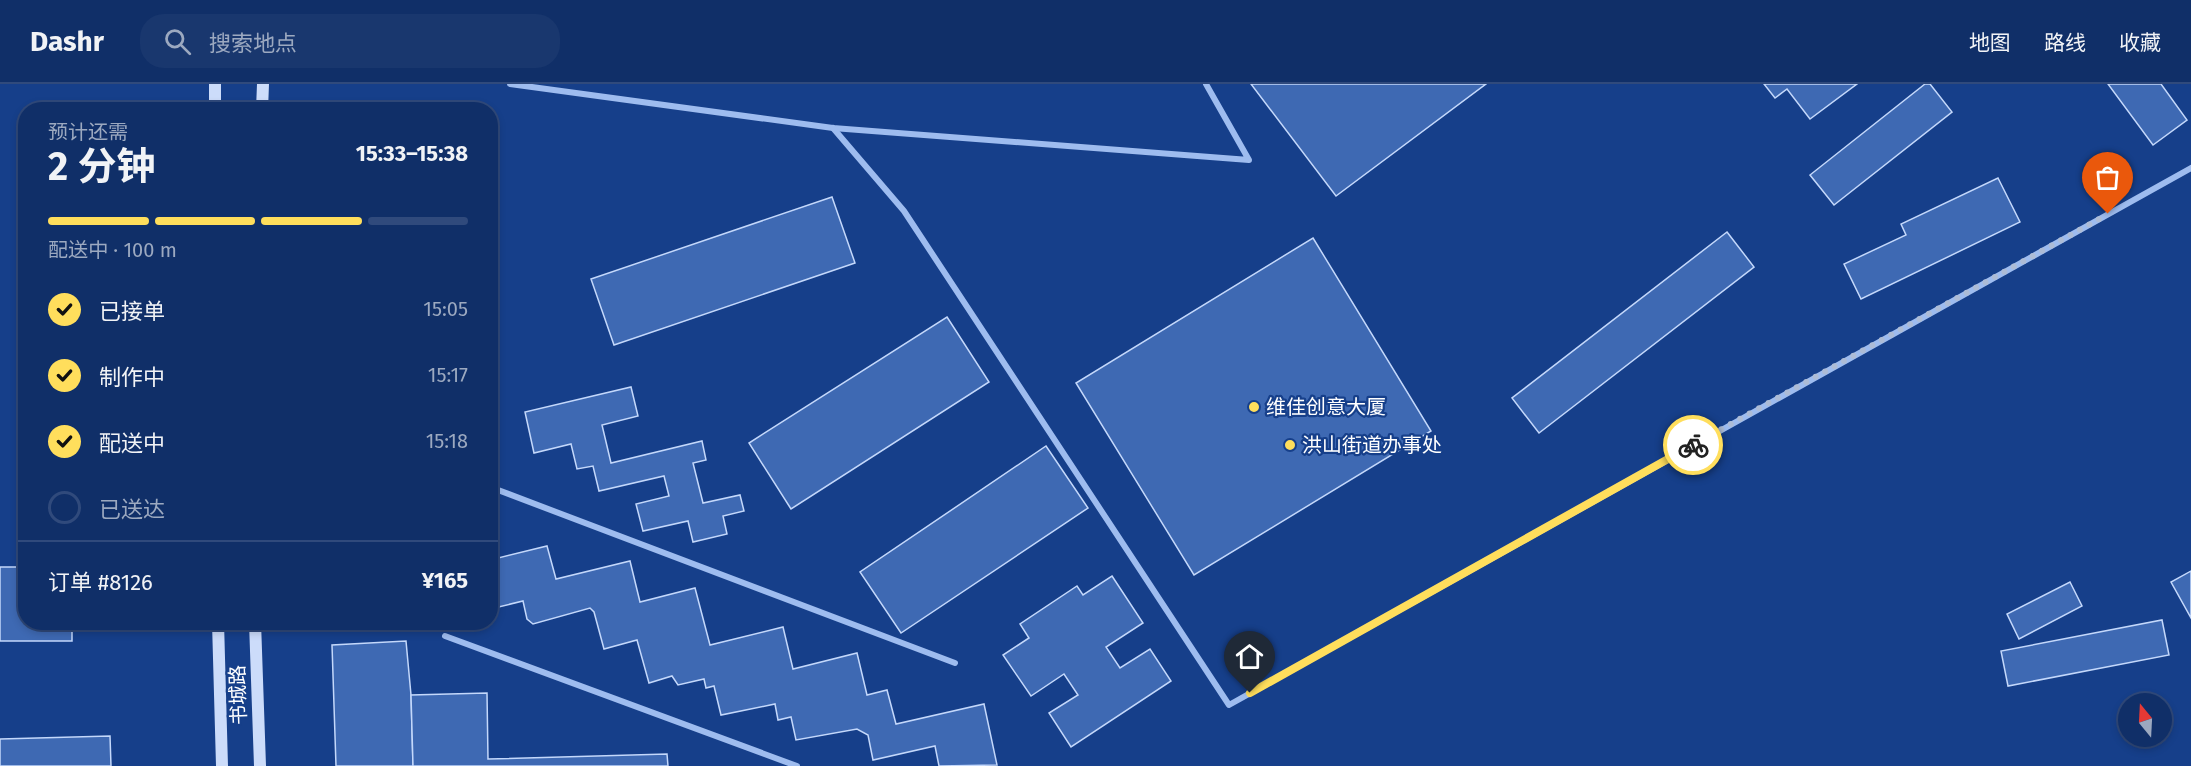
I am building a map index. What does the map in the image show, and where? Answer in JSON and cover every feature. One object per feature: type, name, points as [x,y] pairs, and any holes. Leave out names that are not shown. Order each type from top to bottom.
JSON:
[{"type":"main road","points":[[215,102],[216,84]]},
{"type":"main road","points":[[262,102],[263,84]]},
{"type":"main road","name":"书城路","points":[[218,630],[222,766]]},
{"type":"main road","name":"书城路","points":[[255,630],[260,766]]},
{"type":"street","points":[[510,84],[833,128],[1249,160],[1206,84]]},
{"type":"street","points":[[833,128],[904,211],[1229,705],[2191,168]]},
{"type":"street","points":[[498,490],[955,663]]},
{"type":"street","points":[[445,636],[797,766]]},
{"type":"building","points":[[1251,84],[1486,84],[1336,196]]},
{"type":"building","points":[[1764,84],[1857,84],[1810,119],[1787,89],[1775,98]]},
{"type":"building","points":[[1925,84],[1930,84],[1952,112],[1834,205],[1810,175]]},
{"type":"building","points":[[2108,84],[2161,84],[2187,120],[2153,145]]},
{"type":"building","points":[[1998,178],[2020,222],[1861,299],[1844,264],[1906,235],[1901,224]]},
{"type":"building","points":[[832,197],[855,263],[614,345],[591,279]]},
{"type":"building","points":[[1727,232],[1754,267],[1539,433],[1512,398]]},
{"type":"building","name":"维佳创意大厦","points":[[1313,238],[1431,431],[1194,575],[1076,383]]},
{"type":"building","points":[[947,317],[989,382],[791,509],[749,443]]},
{"type":"building","points":[[631,387],[638,416],[602,425],[611,463],[702,441],[706,460],[693,463],[703,503],[740,495],[744,511],[723,516],[727,534],[693,542],[688,521],[643,531],[636,504],[669,496],[664,476],[599,491],[593,466],[577,469],[571,444],[534,453],[525,412]]},
{"type":"building","points":[[1046,446],[1088,508],[901,633],[860,572]]},
{"type":"building","points":[[547,546],[556,579],[630,561],[640,602],[695,588],[710,645],[783,627],[793,669],[857,653],[867,695],[887,690],[896,724],[984,704],[997,765],[939,766],[935,746],[873,760],[868,735],[857,729],[796,740],[791,717],[778,720],[775,704],[721,715],[714,686],[706,688],[704,679],[678,685],[672,676],[649,683],[637,640],[604,649],[594,612],[590,608],[533,624],[527,619],[523,601],[498,607],[498,558]]},
{"type":"building","points":[[0,567],[18,567],[18,630],[72,630],[72,641],[0,641]]},
{"type":"building","points":[[2191,571],[2191,618],[2171,582]]},
{"type":"building","points":[[1112,576],[1143,623],[1106,647],[1120,668],[1150,649],[1171,681],[1071,747],[1049,713],[1078,695],[1064,674],[1031,696],[1003,655],[1029,638],[1020,624],[1077,586],[1083,595]]},
{"type":"building","points":[[2070,582],[2082,606],[2019,639],[2007,614]]},
{"type":"building","points":[[2162,620],[2169,655],[2008,686],[2001,651]]},
{"type":"building","points":[[406,641],[411,695],[413,766],[336,766],[332,645]]},
{"type":"building","points":[[487,693],[488,759],[667,754],[668,766],[413,766],[411,695]]},
{"type":"building","points":[[110,736],[111,766],[0,766],[0,739]]},
{"type":"way so far","points":[[1693,445],[2108,214]]},
{"type":"place","name":"维佳创意大厦","points":[[1254,407]]},
{"type":"place","name":"洪山街道办事处","points":[[1290,445]]},
{"type":"route","points":[[1250,693],[1693,445]]}]
